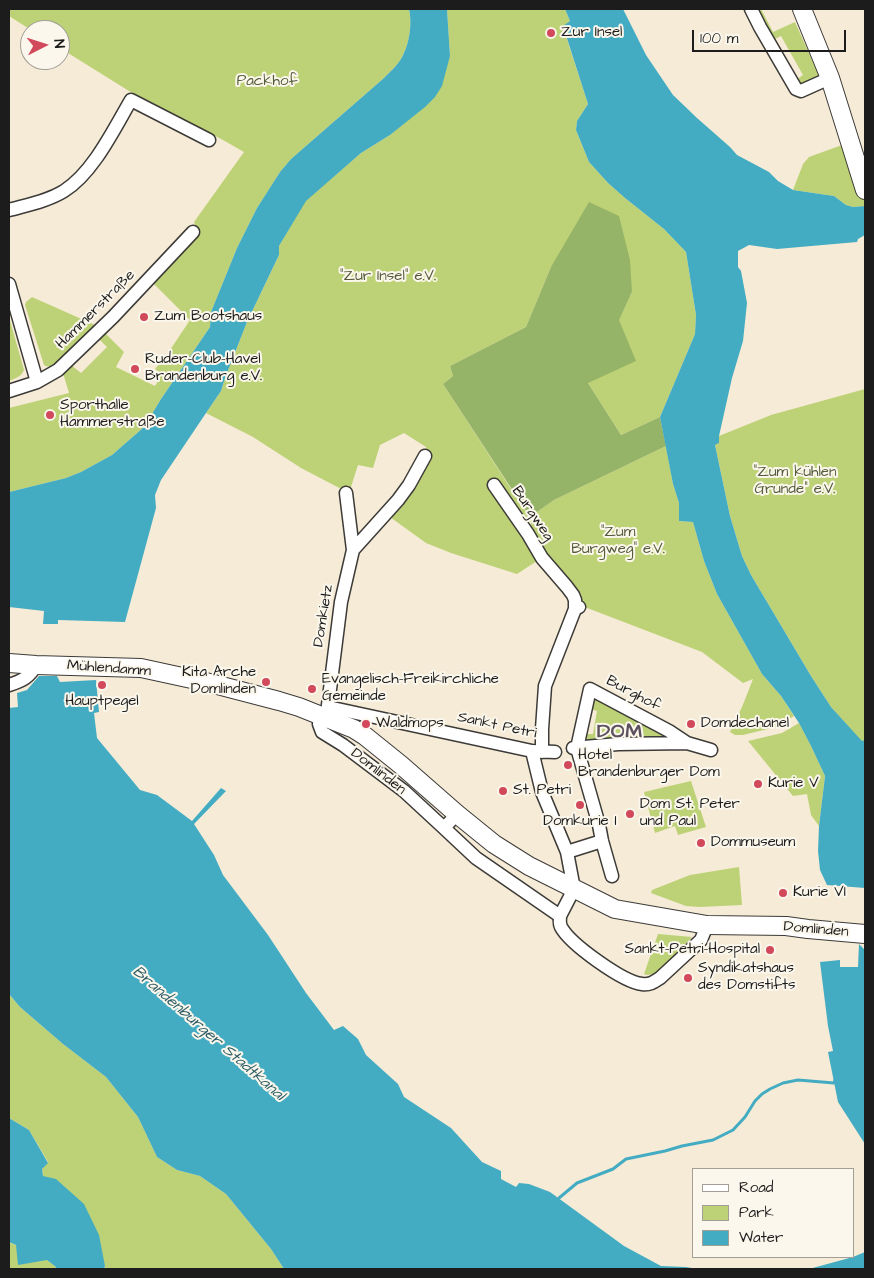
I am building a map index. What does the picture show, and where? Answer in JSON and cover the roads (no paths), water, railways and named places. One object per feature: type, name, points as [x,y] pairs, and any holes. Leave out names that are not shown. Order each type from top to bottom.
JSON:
[{"type":"street","points":[[751,9],[796,89],[801,91],[830,78]]},
{"type":"street","points":[[802,9],[830,78],[864,183]]},
{"type":"street","points":[[9,210],[46,199],[64,191],[80,178],[92,165],[131,100],[209,140]]},
{"type":"street","name":"Hammerstraße","points":[[9,391],[37,382],[58,370],[82,348],[193,232]]},
{"type":"street","points":[[9,284],[37,382]]},
{"type":"street","points":[[352,550],[385,515],[409,485],[425,456]]},
{"type":"street","name":"Burgweg","points":[[494,485],[542,558],[573,595],[577,608],[545,686],[542,730],[537,752],[542,792],[567,852],[574,889]]},
{"type":"street","name":"Domkietz","points":[[324,713],[341,602],[352,550],[346,493]]},
{"type":"street","name":"Mühlendamm","points":[[9,663],[141,668],[210,683],[324,713]]},
{"type":"street","points":[[9,685],[19,682],[32,673],[36,665]]},
{"type":"street","name":"Burghof","points":[[612,876],[599,825],[575,748],[590,689],[688,742],[711,750]]},
{"type":"street","name":"Sankt Petri","points":[[324,713],[537,752]]},
{"type":"street","name":"Domlinden","points":[[560,916],[476,858],[404,791],[343,745],[322,732],[319,724],[324,713],[365,736],[401,764],[494,844],[530,866],[615,909],[707,925],[786,926],[863,934]]},
{"type":"street","name":"Burghof","points":[[575,748],[618,744],[688,742]]},
{"type":"street","points":[[537,752],[555,752]]},
{"type":"street","points":[[444,828],[457,814]]},
{"type":"street","points":[[567,852],[602,841]]},
{"type":"street","points":[[574,889],[560,916],[559,922],[561,927],[578,946],[615,972],[642,984],[652,984],[660,978],[701,940],[707,925]]},
{"type":"water","points":[[409,9],[447,9],[450,56],[442,86],[425,107],[390,135],[361,153],[306,201],[279,246],[279,255],[247,322],[221,391],[161,480],[155,495],[156,508],[125,622],[58,620],[58,624],[43,624],[44,611],[9,607],[9,492],[66,478],[81,472],[112,455],[144,427],[210,327],[211,312],[237,248],[257,208],[280,172],[291,159],[384,78],[398,63],[404,53],[409,37]]},
{"type":"water","points":[[565,9],[623,9],[646,55],[673,95],[737,155],[769,172],[778,181],[793,190],[834,196],[846,205],[853,207],[865,206],[865,235],[858,239],[857,242],[777,249],[749,245],[738,251],[738,267],[741,271],[747,303],[743,341],[732,378],[719,443],[715,445],[730,516],[742,556],[751,575],[831,707],[862,741],[865,740],[865,888],[827,885],[820,870],[818,851],[825,776],[799,723],[781,696],[762,674],[717,594],[704,561],[693,522],[679,521],[679,503],[673,484],[660,417],[695,334],[696,315],[686,252],[664,229],[608,183],[589,162],[576,130],[577,121],[588,104],[563,26],[570,21]]},
{"type":"water","name":"Brandenburger Stadtkanal","points":[[39,676],[57,676],[60,682],[96,680],[99,712],[94,713],[97,738],[140,790],[157,795],[192,821],[221,788],[226,791],[194,824],[214,855],[223,875],[268,935],[306,993],[334,1030],[343,1026],[358,1039],[366,1055],[398,1084],[404,1097],[451,1128],[482,1162],[501,1171],[501,1179],[516,1187],[519,1183],[529,1184],[550,1192],[624,1246],[661,1266],[698,1269],[284,1269],[271,1249],[226,1194],[200,1176],[177,1170],[157,1157],[138,1117],[106,1077],[63,1044],[20,1007],[9,994],[9,708],[18,707],[17,693],[27,690]]},
{"type":"water","points":[[859,944],[865,950],[865,1144],[838,1102],[828,1052],[833,1051],[820,962],[840,960],[840,967],[858,967]]},
{"type":"water","points":[[9,1118],[29,1130],[48,1163],[42,1169],[43,1176],[56,1179],[84,1204],[99,1235],[104,1269],[55,1269],[56,1267],[47,1260],[18,1265],[16,1245],[9,1242]]},
{"type":"water","points":[[865,1252],[865,1269],[809,1269],[854,1258]]},
{"type":"waterway","points":[[559,1198],[577,1183],[613,1169],[626,1159],[713,1140],[733,1130],[762,1094],[783,1083],[798,1080],[834,1083],[835,1080]]},
{"type":"place","name":"Zur Insel","points":[[551,33]]},
{"type":"place","name":"Zum Bootshaus","points":[[144,317]]},
{"type":"place","name":"Ruder-Club-Havel Brandenburg e.V.","points":[[135,369]]},
{"type":"place","name":"Sporthalle Hammerstraße","points":[[50,415]]},
{"type":"place","name":"Kita Arche Domlinden","points":[[266,682]]},
{"type":"place","name":"Hauptpegel","points":[[102,685]]},
{"type":"place","name":"Evangelisch-Freikirchliche Gemeinde","points":[[312,689]]},
{"type":"place","name":"Waldmops","points":[[366,724]]},
{"type":"place","name":"Domdechanel","points":[[691,724]]},
{"type":"place","name":"Hotel Brandenburger Dom","points":[[568,765]]},
{"type":"place","name":"Kurie V","points":[[758,784]]},
{"type":"place","name":"St. Petri","points":[[503,791]]},
{"type":"place","name":"Domkurie I","points":[[580,805]]},
{"type":"place","name":"Dom St. Peter und Paul","points":[[630,814]]},
{"type":"place","name":"Dommuseum","points":[[701,843]]},
{"type":"place","name":"Kurie VI","points":[[783,893]]},
{"type":"place","name":"Sankt-Petri-Hospital","points":[[770,950]]},
{"type":"place","name":"Syndikatshaus des Domstifts","points":[[688,978]]},
{"type":"district","name":"DOM","points":[[620,733]]},
{"type":"park label","name":"Packhof","points":[[267,82]]},
{"type":"park label","name":"\"Zur Insel\" e.V.","points":[[388,277]]},
{"type":"park label","name":"\"Zum kühlen Grunde\" e.V.","points":[[795,482]]},
{"type":"park label","name":"\"Zum Burgweg\" e.V.","points":[[618,542]]}]
